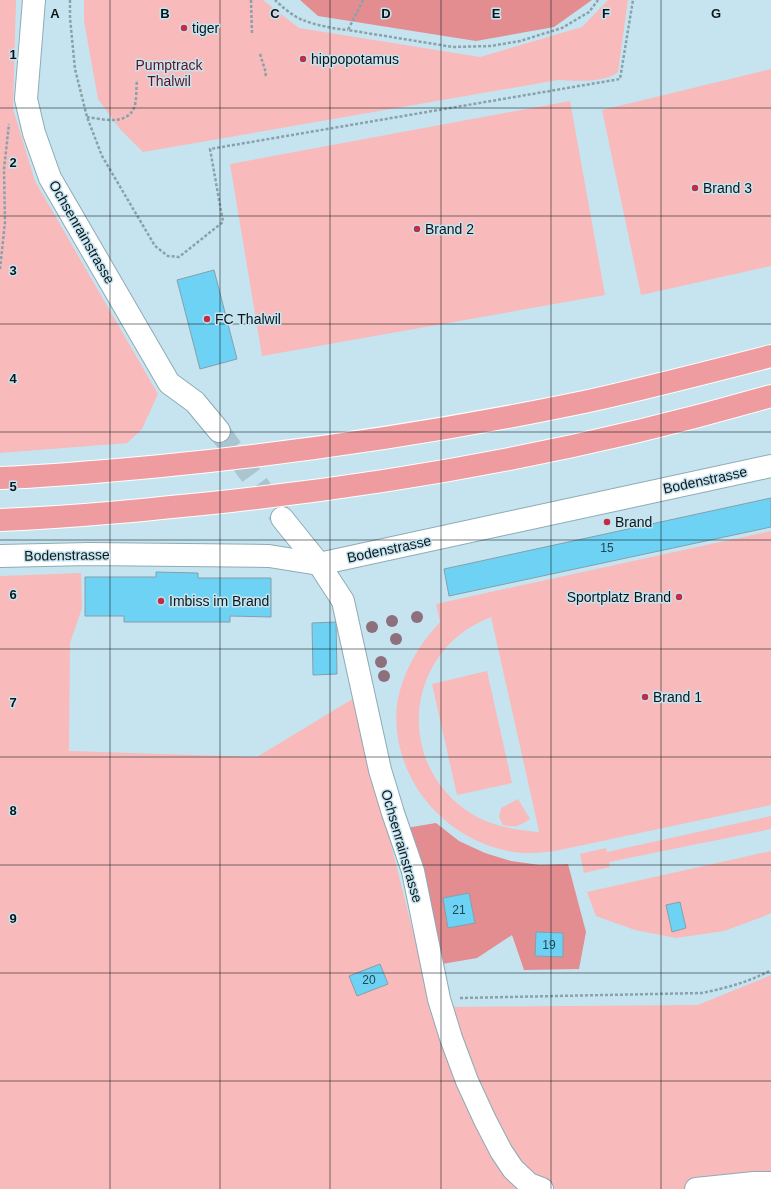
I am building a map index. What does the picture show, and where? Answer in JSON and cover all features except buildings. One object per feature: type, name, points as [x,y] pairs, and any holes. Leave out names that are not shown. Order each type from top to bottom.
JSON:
[{"type":"highway","points":[[0,478],[200,462],[368,441],[479,422],[585,401],[695,376],[771,356]]},
{"type":"highway","points":[[0,520],[178,507],[285,495],[407,477],[561,449],[615,437],[674,423],[771,396]]},
{"type":"street","name":"Ochsenrainstrasse","points":[[34,0],[26,99],[34,133],[50,178],[169,383],[195,402],[219,431]]},
{"type":"street","name":"Bodenstrasse","points":[[0,556],[89,554],[270,556],[319,564],[771,466]]},
{"type":"street","name":"Ochsenrainstrasse","points":[[282,518],[319,564],[343,601],[380,770],[413,871],[439,999],[451,1038],[467,1081],[501,1151],[513,1169],[529,1184],[542,1189]]},
{"type":"street","points":[[696,1189],[754,1183],[771,1183]]},
{"type":"path","points":[[70,0],[70,18],[75,69],[87,117],[102,156],[155,246],[168,256],[179,257],[223,222],[210,148],[620,79],[633,0]]},
{"type":"path","points":[[251,0],[252,33]]},
{"type":"path","points":[[275,0],[301,20],[340,30],[453,47],[491,46],[520,41],[562,28],[589,12],[598,0]]},
{"type":"path","points":[[348,30],[364,0]]},
{"type":"path","points":[[260,54],[266,73],[265,78]]},
{"type":"path","points":[[87,117],[121,120],[129,115],[134,108],[136,80]]},
{"type":"path","points":[[0,269],[5,222],[4,169],[9,120],[26,99]]},
{"type":"path","points":[[439,999],[702,993],[733,986],[771,970]]},
{"type":"green space","points":[[0,0],[16,0],[13,109],[35,181],[158,394],[142,429],[127,443],[0,453]]},
{"type":"green space","name":"Pumptrack Thalwil","points":[[84,0],[263,0],[299,28],[480,57],[582,27],[608,0],[628,0],[618,72],[606,78],[598,80],[558,80],[143,152],[120,129],[98,99],[84,21]]},
{"type":"green space","name":"Brand 3","points":[[771,69],[771,266],[641,295],[602,110]]},
{"type":"green space","name":"Brand 2","points":[[570,101],[605,295],[262,356],[230,164]]},
{"type":"green space","name":"Brand 1","points":[[771,531],[771,805],[555,851],[530,853],[510,852],[484,844],[464,834],[447,822],[419,791],[408,772],[401,752],[397,731],[397,704],[407,670],[418,650],[440,622],[436,604]],"holes":[[[491,617],[539,831],[507,828],[477,817],[450,796],[431,771],[421,742],[419,712],[425,683],[439,656],[461,633]]]},
{"type":"green space","points":[[81,573],[82,608],[70,643],[69,751],[257,757],[354,698],[432,1007],[698,1005],[771,975],[771,1189],[0,1189],[0,576]]},
{"type":"green space","points":[[487,671],[512,783],[457,795],[432,684]]},
{"type":"green space","points":[[518,799],[530,819],[517,826],[503,825],[499,817],[501,808]]},
{"type":"green space","points":[[771,816],[771,829],[609,862],[610,867],[584,873],[580,854],[606,848],[607,852]]},
{"type":"green space","points":[[771,851],[771,913],[724,931],[676,938],[635,930],[596,916],[587,892]]},
{"type":"shaded area","points":[[300,0],[592,0],[554,27],[476,41],[318,16]]},
{"type":"shaded area","points":[[436,823],[459,841],[485,853],[511,861],[540,865],[568,864],[586,932],[579,969],[524,970],[512,935],[477,958],[442,964],[406,828]]},
{"type":"tunnel","points":[[219,431],[282,518]]},
{"type":"place","name":"tiger","points":[[184,28]]},
{"type":"place","name":"hippopotamus","points":[[303,59]]},
{"type":"place","name":"Brand 3","points":[[695,188]]},
{"type":"place","name":"Brand 2","points":[[417,229]]},
{"type":"place","name":"FC Thalwil","points":[[207,319]]},
{"type":"place","name":"Brand","points":[[607,522]]},
{"type":"place","name":"Sportplatz Brand","points":[[679,597]]},
{"type":"place","name":"Imbiss im Brand","points":[[161,601]]},
{"type":"place","name":"Brand 1","points":[[645,697]]}]
